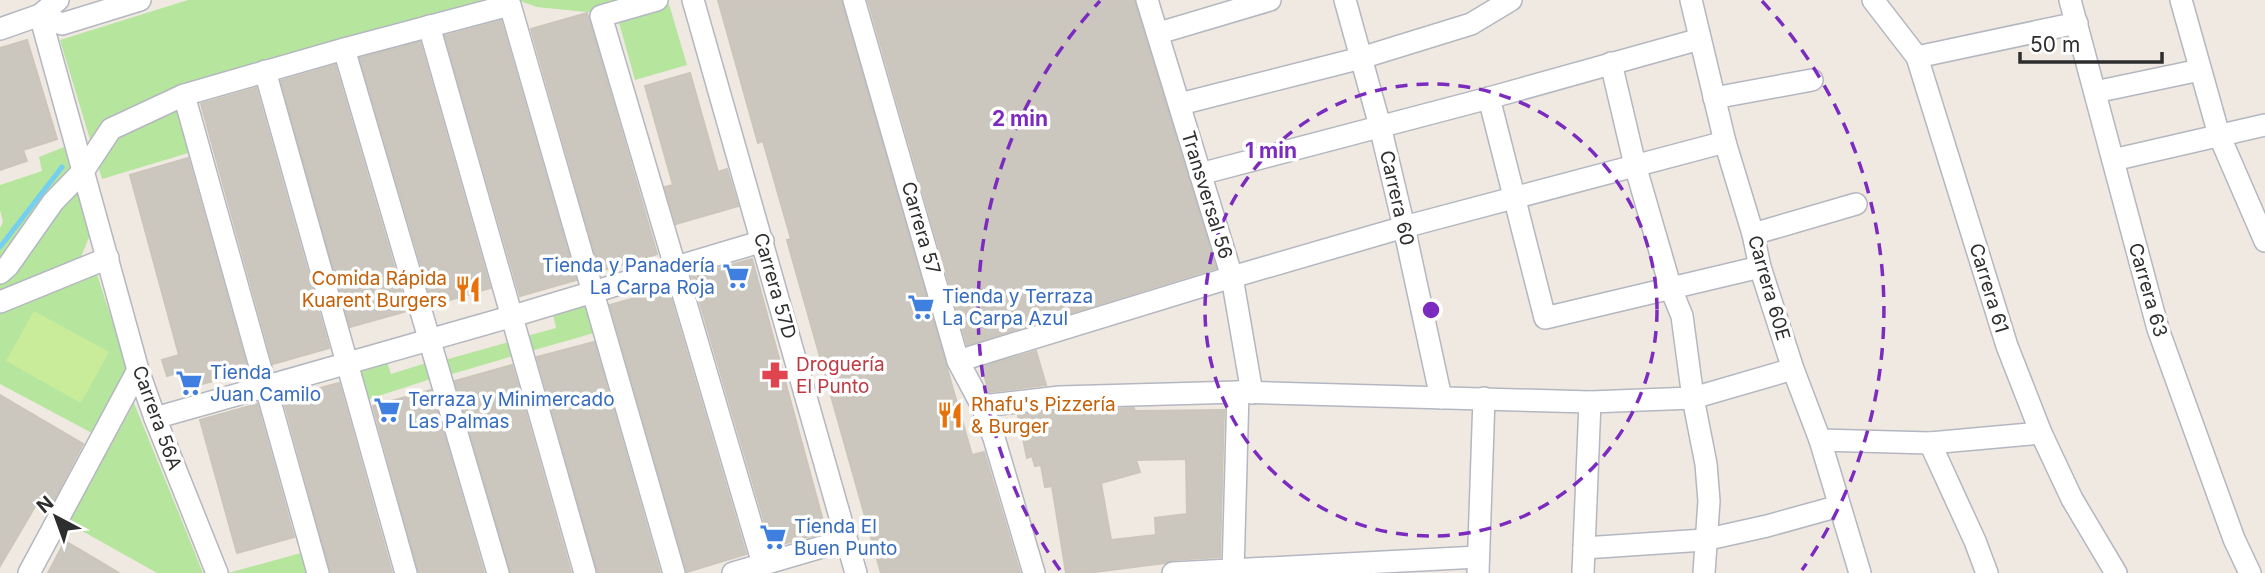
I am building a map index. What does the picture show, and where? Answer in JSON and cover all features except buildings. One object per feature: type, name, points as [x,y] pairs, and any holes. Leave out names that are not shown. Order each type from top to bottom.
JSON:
[{"type":"street","points":[[0,29],[40,15],[58,0]]},
{"type":"street","points":[[40,15],[62,24],[140,0]]},
{"type":"street","points":[[657,0],[601,16],[761,568]]},
{"type":"street","name":"Carrera 57D","points":[[693,0],[856,573]]},
{"type":"street","name":"Carrera 57","points":[[854,0],[958,361],[982,406],[1034,573]]},
{"type":"street","name":"Transversal 56","points":[[1147,0],[1232,276],[1245,392],[1233,571]]},
{"type":"street","points":[[1159,33],[1270,0]]},
{"type":"street","name":"Carrera 60","points":[[1345,0],[1380,126],[1441,398]]},
{"type":"street","points":[[1180,104],[1361,58],[1471,24],[1511,0]]},
{"type":"street","name":"Carrera 60E","points":[[1691,0],[1725,142],[1753,234],[1760,267],[1793,369],[1820,440],[1860,573]]},
{"type":"street","name":"Carrera 61","points":[[1873,0],[1917,57],[2007,346],[2040,433],[2071,499],[2116,573]]},
{"type":"street","name":"Carrera 63","points":[[2070,0],[2158,329],[2234,540],[2250,573]]},
{"type":"street","points":[[2181,0],[2219,135],[2265,242]]},
{"type":"street","points":[[0,273],[8,266],[53,202],[84,170],[111,130],[184,95],[510,5],[674,573]]},
{"type":"street","name":"Carrera 56A","points":[[40,15],[138,370],[217,573]]},
{"type":"street","points":[[1917,57],[2077,23]]},
{"type":"street","points":[[429,26],[585,573]]},
{"type":"street","points":[[1200,173],[1489,98],[1700,39]]},
{"type":"street","points":[[344,49],[498,573]]},
{"type":"street","points":[[1611,63],[1635,165],[1671,289],[1682,316],[1693,398],[1706,464],[1709,502],[1704,540],[1704,573]]},
{"type":"street","points":[[2095,92],[2200,70]]},
{"type":"street","points":[[265,71],[407,573]]},
{"type":"street","points":[[1714,98],[1812,80]]},
{"type":"street","points":[[184,95],[318,573]]},
{"type":"street","points":[[1489,98],[1545,318],[1760,267]]},
{"type":"street","points":[[2113,160],[2265,125]]},
{"type":"street","points":[[958,361],[1232,276],[1404,227],[1725,142]]},
{"type":"street","points":[[1753,234],[1856,204]]},
{"type":"street","points":[[155,418],[513,316],[763,241]]},
{"type":"street","points":[[0,302],[108,258]]},
{"type":"street","points":[[982,406],[1060,397],[1245,392],[1590,402],[1693,398],[1793,369]]},
{"type":"street","points":[[29,573],[138,370]]},
{"type":"street","points":[[1173,573],[1478,565],[1484,398]]},
{"type":"street","points":[[1583,573],[1590,402]]},
{"type":"street","points":[[1820,440],[1930,443],[2040,433]]},
{"type":"street","points":[[1930,443],[1987,573]]},
{"type":"street","points":[[1584,548],[1704,540],[1839,506]]},
{"type":"street","points":[[733,573],[761,568],[846,540]]},
{"type":"green space","points":[[188,0],[488,0],[177,87],[195,151],[102,179],[60,40]]},
{"type":"green space","points":[[517,0],[641,0],[596,13],[537,7]]},
{"type":"green space","points":[[669,4],[687,65],[635,80],[618,19]]},
{"type":"green space","points":[[64,147],[90,235],[80,259],[0,294],[0,228],[3,222],[0,185],[42,171],[39,157]]},
{"type":"green space","points":[[96,271],[127,367],[92,433],[0,384],[0,310]]},
{"type":"green space","points":[[586,305],[594,333],[531,351],[527,336],[556,328],[553,315]]},
{"type":"green space","points":[[34,311],[109,352],[81,403],[6,361]]},
{"type":"green space","points":[[509,342],[513,356],[445,376],[441,361]]},
{"type":"green space","points":[[387,362],[391,374],[426,363],[431,379],[366,400],[357,371]]},
{"type":"green space","points":[[134,403],[203,573],[157,573],[68,523]]},
{"type":"green space","points":[[301,553],[307,573],[228,573]]},
{"type":"waterway","points":[[0,247],[62,167]]},
{"type":"place","name":"Tienda y Panadería La Carpa Roja","points":[[736,276]]},
{"type":"place","name":"Comida Rápida Kuarent Burgers","points":[[468,289]]},
{"type":"place","name":"Tienda y Terraza La Carpa Azul","points":[[921,307]]},
{"type":"place","name":"Droguería El Punto","points":[[775,375]]},
{"type":"place","name":"Tienda Juan Camilo","points":[[189,383]]},
{"type":"place","name":"Terraza y Minimercado Las Palmas","points":[[387,410]]},
{"type":"place","name":"Rhafu's Pizzería & Burger","points":[[950,415]]},
{"type":"place","name":"Tienda El Buen Punto","points":[[773,537]]}]
